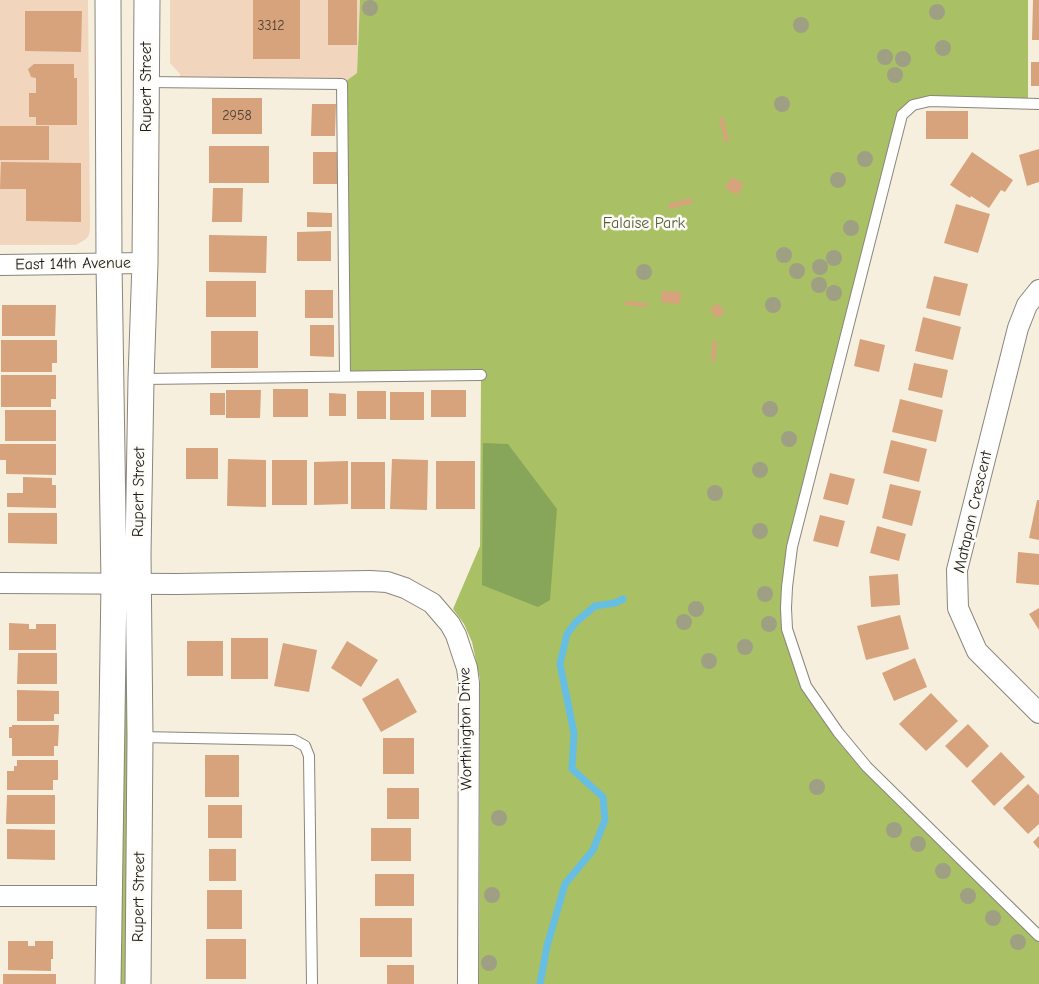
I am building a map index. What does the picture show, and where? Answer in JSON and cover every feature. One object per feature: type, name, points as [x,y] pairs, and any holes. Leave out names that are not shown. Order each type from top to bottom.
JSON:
[{"type":"street","name":"Rupert Street","points":[[108,0],[109,263],[114,583],[108,984]]},
{"type":"street","name":"Rupert Street","points":[[138,984],[140,737],[138,583],[145,263],[147,0]]},
{"type":"street","name":"East 14th Avenue","points":[[0,265],[145,263]]},
{"type":"street","name":"Matapan Crescent","points":[[1039,290],[1027,305],[1018,328],[956,570],[958,608],[977,651],[1039,713]]},
{"type":"street","name":"Worthington Drive","points":[[0,583],[370,581],[387,582],[405,588],[432,603],[450,624],[462,650],[468,684],[468,984]]},
{"type":"street","points":[[0,896],[109,896]]},
{"type":"lane","points":[[146,82],[342,84],[344,376]]},
{"type":"lane","points":[[1039,104],[930,101],[913,105],[902,114],[792,547],[786,608],[787,629],[806,686],[838,732],[867,766],[1039,936]]},
{"type":"lane","points":[[141,380],[481,375]]},
{"type":"lane","points":[[140,737],[294,740],[305,746],[309,756],[312,984]]},
{"type":"shaded area","points":[[0,0],[88,0],[90,229],[86,239],[76,245],[0,245]]},
{"type":"shaded area","points":[[170,0],[360,0],[357,73],[342,84],[180,82],[180,74],[170,63]]},
{"type":"green space","name":"Falaise Park","points":[[360,0],[1028,0],[1028,104],[930,101],[902,115],[792,547],[786,608],[806,686],[838,732],[1039,936],[1039,984],[479,984],[480,679],[472,642],[464,624],[453,609],[480,546],[481,376],[345,376],[342,84],[357,73]]},
{"type":"green space","points":[[483,443],[508,444],[557,509],[550,600],[538,607],[482,585]]},
{"type":"green space","points":[[126,614],[131,615],[131,984],[118,984]]},
{"type":"building","points":[[253,0],[300,0],[300,59],[253,59]]},
{"type":"building","points":[[328,0],[357,0],[357,45],[328,45]]},
{"type":"building","points":[[1033,0],[1039,0],[1039,40],[1032,40]]},
{"type":"building","points":[[25,11],[82,11],[81,52],[25,51]]},
{"type":"building","points":[[1031,62],[1039,62],[1039,86],[1031,86]]},
{"type":"building","points":[[34,64],[74,64],[74,78],[77,78],[77,125],[36,125],[36,117],[29,117],[29,93],[36,93],[36,78],[31,77],[28,69]]},
{"type":"building","points":[[212,98],[262,98],[262,134],[212,134]]},
{"type":"building","points":[[312,104],[336,104],[335,136],[311,136]]},
{"type":"building","points":[[926,111],[968,111],[968,139],[926,139]]},
{"type":"building","points":[[723,117],[729,141],[725,142],[719,118]]},
{"type":"building","points":[[0,126],[49,126],[49,160],[0,160]]},
{"type":"building","points":[[209,146],[269,146],[269,183],[209,183]]},
{"type":"building","points":[[1039,149],[1039,182],[1027,186],[1019,155]]},
{"type":"building","points":[[313,152],[338,152],[337,184],[313,184]]},
{"type":"building","points":[[972,152],[1013,180],[1005,192],[1001,190],[989,208],[950,185]]},
{"type":"building","points":[[1,162],[81,163],[81,222],[26,221],[26,189],[0,189]]},
{"type":"building","points":[[732,177],[744,184],[737,195],[725,188]]},
{"type":"building","points":[[213,188],[243,188],[242,222],[212,222]]},
{"type":"building","points":[[691,198],[693,203],[669,209],[668,204]]},
{"type":"building","points":[[956,204],[990,214],[978,253],[944,243]]},
{"type":"building","points":[[307,212],[332,213],[332,227],[307,227]]},
{"type":"building","points":[[331,231],[331,261],[297,261],[297,232]]},
{"type":"building","points":[[209,235],[267,236],[266,273],[209,272]]},
{"type":"building","points":[[934,276],[968,284],[960,316],[926,308]]},
{"type":"building","points":[[206,281],[256,281],[256,317],[206,317]]},
{"type":"building","points":[[305,290],[333,290],[333,318],[305,318]]},
{"type":"building","points":[[662,291],[681,292],[680,304],[661,302]]},
{"type":"building","points":[[625,301],[647,303],[647,307],[625,305]]},
{"type":"building","points":[[717,303],[725,312],[717,318],[710,310]]},
{"type":"building","points":[[2,305],[56,305],[55,336],[2,336]]},
{"type":"building","points":[[923,317],[961,327],[953,360],[915,351]]},
{"type":"building","points":[[310,325],[334,325],[334,357],[310,356]]},
{"type":"building","points":[[211,331],[258,331],[258,368],[211,368]]},
{"type":"building","points":[[860,339],[885,345],[879,372],[854,366]]},
{"type":"building","points":[[1,340],[57,340],[57,363],[52,363],[52,372],[1,372]]},
{"type":"building","points":[[713,340],[717,340],[715,361],[711,361]]},
{"type":"building","points":[[914,363],[948,370],[942,398],[908,390]]},
{"type":"building","points":[[1,375],[56,375],[56,399],[51,399],[51,407],[1,407]]},
{"type":"building","points":[[273,389],[308,389],[308,417],[273,417]]},
{"type":"building","points":[[226,390],[261,390],[260,418],[226,418]]},
{"type":"building","points":[[431,390],[466,390],[466,417],[431,417]]},
{"type":"building","points":[[357,391],[386,391],[386,419],[357,419]]},
{"type":"building","points":[[390,392],[424,392],[424,420],[390,420]]},
{"type":"building","points":[[210,393],[225,393],[225,415],[210,415]]},
{"type":"building","points":[[329,393],[346,394],[346,416],[329,416]]},
{"type":"building","points":[[900,399],[943,410],[936,442],[892,432]]},
{"type":"building","points":[[5,410],[56,410],[56,441],[5,441]]},
{"type":"building","points":[[891,440],[927,449],[919,482],[883,473]]},
{"type":"building","points":[[0,444],[56,444],[56,475],[6,474],[6,460],[0,460]]},
{"type":"building","points":[[186,448],[218,448],[218,479],[186,479]]},
{"type":"building","points":[[228,459],[266,460],[266,507],[227,506]]},
{"type":"building","points":[[392,459],[428,460],[427,510],[390,509]]},
{"type":"building","points":[[272,460],[307,460],[307,505],[272,505]]},
{"type":"building","points":[[348,461],[348,504],[314,505],[314,462]]},
{"type":"building","points":[[436,461],[475,461],[475,509],[436,509]]},
{"type":"building","points":[[351,462],[385,462],[385,509],[351,509]]},
{"type":"building","points":[[830,473],[855,479],[848,505],[823,499]]},
{"type":"building","points":[[23,477],[52,478],[52,485],[56,485],[56,508],[7,507],[7,493],[23,493]]},
{"type":"building","points":[[890,484],[921,491],[912,526],[882,518]]},
{"type":"building","points":[[1037,500],[1039,500],[1039,540],[1029,538]]},
{"type":"building","points":[[8,513],[57,513],[57,544],[8,543]]},
{"type":"building","points":[[820,515],[845,521],[838,547],[813,541]]},
{"type":"building","points":[[877,526],[906,534],[899,561],[870,553]]},
{"type":"building","points":[[1018,552],[1039,554],[1039,585],[1016,583]]},
{"type":"building","points":[[898,574],[900,605],[871,607],[869,576]]},
{"type":"building","points":[[1039,608],[1039,630],[1029,614]]},
{"type":"building","points":[[900,615],[909,649],[866,660],[857,626]]},
{"type":"building","points":[[9,623],[29,624],[29,629],[36,629],[36,624],[56,624],[56,650],[9,650]]},
{"type":"building","points":[[231,638],[268,638],[268,679],[231,679]]},
{"type":"building","points":[[187,641],[223,641],[223,676],[187,676]]},
{"type":"building","points":[[347,641],[378,660],[361,687],[331,668]]},
{"type":"building","points":[[283,643],[317,650],[309,692],[274,686]]},
{"type":"building","points":[[18,653],[57,653],[57,684],[17,684]]},
{"type":"building","points":[[915,658],[927,687],[894,701],[882,673]]},
{"type":"building","points":[[398,678],[417,712],[381,732],[362,699]]},
{"type":"building","points":[[17,690],[59,691],[59,714],[54,714],[54,721],[17,721]]},
{"type":"building","points":[[931,693],[958,721],[926,751],[899,724]]},
{"type":"building","points":[[968,724],[989,746],[967,768],[945,746]]},
{"type":"building","points":[[12,725],[59,725],[58,746],[54,746],[54,756],[12,756],[12,738],[9,738],[9,727],[12,727]]},
{"type":"building","points":[[383,738],[414,738],[414,774],[383,774]]},
{"type":"building","points":[[1001,752],[1025,777],[994,806],[971,781]]},
{"type":"building","points":[[205,755],[239,755],[239,797],[205,797]]},
{"type":"building","points":[[17,760],[58,760],[58,780],[53,780],[53,790],[7,790],[7,771],[14,771],[14,766],[17,766]]},
{"type":"building","points":[[1028,784],[1039,795],[1039,824],[1028,834],[1003,808]]},
{"type":"building","points":[[387,788],[419,788],[419,819],[387,819]]},
{"type":"building","points":[[7,795],[55,795],[55,824],[6,824]]},
{"type":"building","points":[[208,805],[242,805],[242,838],[208,838]]},
{"type":"building","points":[[371,828],[411,828],[411,861],[371,861]]},
{"type":"building","points":[[7,829],[55,830],[55,860],[7,859]]},
{"type":"building","points":[[1039,836],[1039,849],[1033,842]]},
{"type":"building","points":[[209,849],[236,849],[236,881],[209,881]]},
{"type":"building","points":[[375,874],[414,874],[414,906],[375,906]]},
{"type":"building","points":[[207,890],[242,890],[242,929],[207,929]]},
{"type":"building","points":[[360,918],[412,918],[412,957],[360,957]]},
{"type":"building","points":[[206,939],[246,939],[246,979],[206,979]]},
{"type":"building","points":[[8,941],[28,941],[28,946],[35,946],[35,941],[53,941],[51,971],[8,970]]},
{"type":"building","points":[[387,965],[414,965],[414,984],[387,984]]},
{"type":"building","points":[[3,974],[56,974],[56,984],[3,984]]},
{"type":"waterway","points":[[540,984],[547,946],[565,884],[593,850],[605,820],[603,797],[572,769],[574,733],[560,664],[567,634],[576,622],[595,606],[615,603],[623,599]]}]
